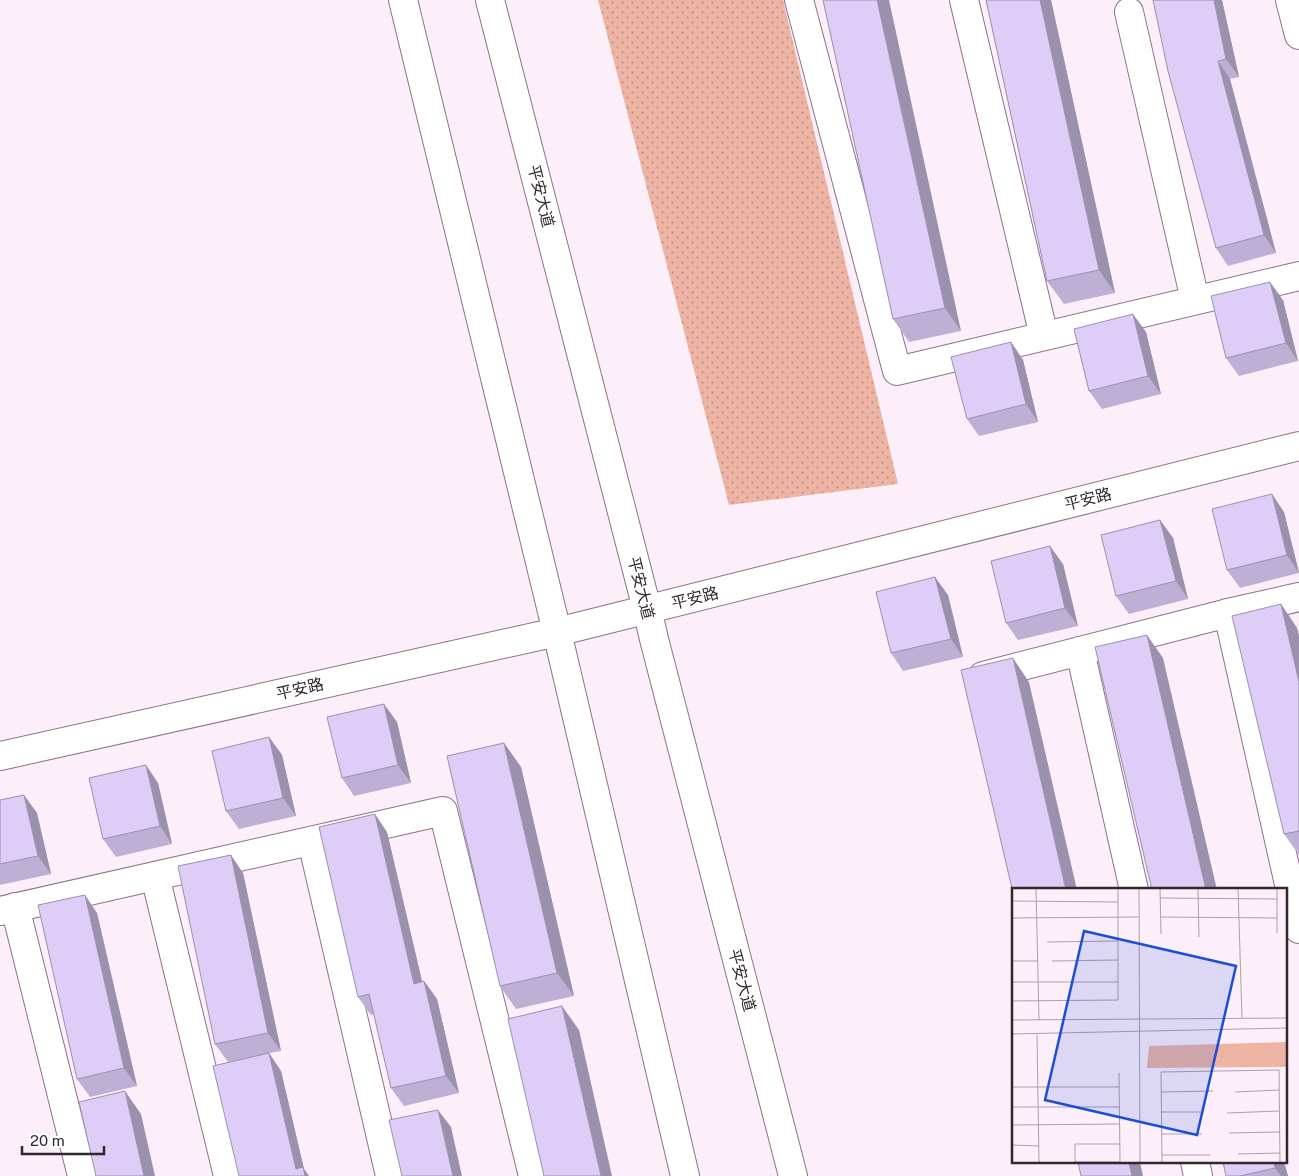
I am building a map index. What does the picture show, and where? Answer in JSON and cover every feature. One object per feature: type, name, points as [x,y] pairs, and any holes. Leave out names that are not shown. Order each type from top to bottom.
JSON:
[{"type":"main road","points":[[403,0],[557,632],[685,1176]]},
{"type":"main road","name":"平安大道","points":[[490,0],[793,1176]]},
{"type":"main road","points":[[799,0],[897,372],[1299,276]]},
{"type":"main road","points":[[964,0],[1044,336]]},
{"type":"main road","points":[[1290,0],[1299,35]]},
{"type":"main road","points":[[1129,12],[1195,300]]},
{"type":"main road","name":"平安路","points":[[0,756],[557,632],[1299,446]]},
{"type":"main road","points":[[978,677],[1228,613],[1299,597]]},
{"type":"main road","points":[[1228,613],[1299,929]]},
{"type":"main road","points":[[1080,651],[1134,888]]},
{"type":"main road","points":[[82,1176],[8,909],[443,811],[533,1176]]},
{"type":"main road","points":[[312,841],[390,1176]]},
{"type":"main road","points":[[155,876],[228,1176]]},
{"type":"shaded area","points":[[598,0],[783,0],[898,484],[729,505]]},
{"type":"building","points":[[823,0],[877,0],[945,308],[893,319]]},
{"type":"building","points":[[986,0],[1040,0],[1099,270],[1047,281]]},
{"type":"building","points":[[1153,0],[1214,0],[1226,59],[1218,61],[1264,235],[1216,248],[1168,71]]},
{"type":"building","points":[[1270,282],[1286,343],[1226,358],[1211,296]]},
{"type":"building","points":[[1133,314],[1148,376],[1089,391],[1074,329]]},
{"type":"building","points":[[1011,342],[1026,404],[967,419],[951,357]]},
{"type":"building","points":[[1272,494],[1287,555],[1227,570],[1212,509]]},
{"type":"building","points":[[1160,520],[1176,581],[1116,596],[1101,535]]},
{"type":"building","points":[[1050,546],[1065,608],[1006,623],[991,561]]},
{"type":"building","points":[[935,577],[951,639],[891,653],[876,592]]},
{"type":"building","points":[[1281,604],[1299,682],[1299,831],[1284,834],[1232,616]]},
{"type":"building","points":[[1147,635],[1206,888],[1152,888],[1095,647]]},
{"type":"building","points":[[1013,658],[1066,888],[1012,889],[961,670]]},
{"type":"building","points":[[384,704],[398,765],[342,778],[327,717]]},
{"type":"building","points":[[269,737],[283,798],[226,811],[212,751]]},
{"type":"building","points":[[504,743],[557,973],[500,986],[447,756]]},
{"type":"building","points":[[146,765],[160,826],[103,839],[89,778]]},
{"type":"building","points":[[24,795],[38,856],[0,864],[0,800]]},
{"type":"building","points":[[375,814],[414,984],[424,981],[446,1076],[391,1088],[369,994],[358,997],[319,827]]},
{"type":"building","points":[[231,855],[268,1033],[215,1044],[178,866]]},
{"type":"building","points":[[85,895],[124,1068],[77,1079],[38,905]]},
{"type":"building","points":[[562,1006],[601,1176],[544,1176],[508,1019]]},
{"type":"building","points":[[269,1053],[296,1169],[303,1167],[305,1176],[239,1176],[213,1066]]},
{"type":"building","points":[[125,1091],[144,1176],[96,1176],[79,1102]]},
{"type":"building","points":[[438,1110],[453,1176],[402,1176],[389,1120]]},
{"type":"building","points":[[1078,1164],[1129,1164],[1132,1176],[1081,1176]]},
{"type":"building","points":[[1223,1164],[1274,1164],[1275,1168],[1240,1176],[1226,1176]]}]
